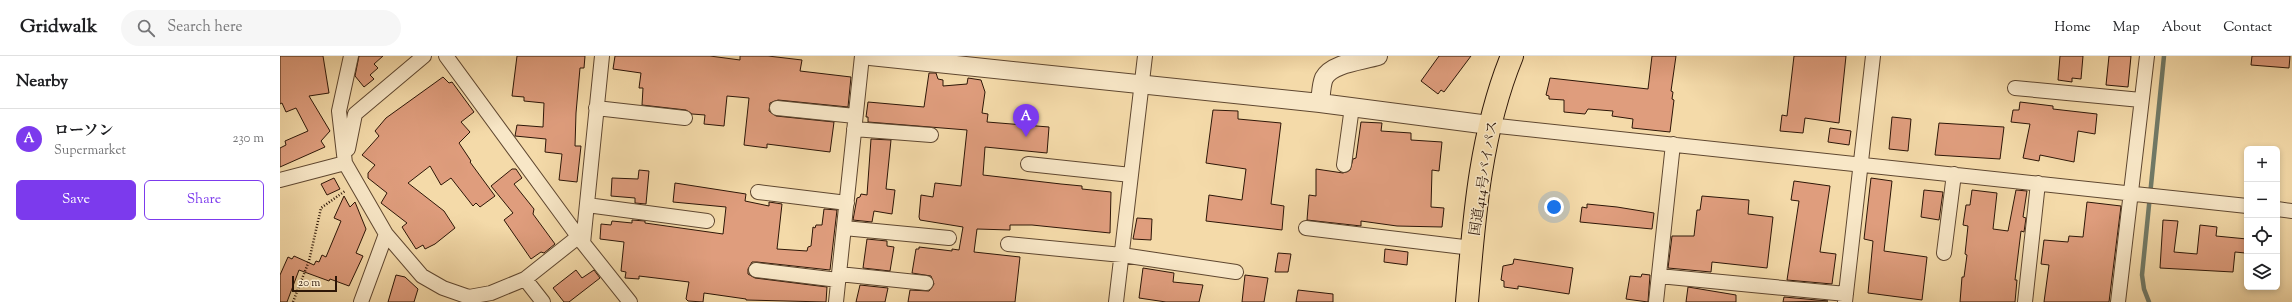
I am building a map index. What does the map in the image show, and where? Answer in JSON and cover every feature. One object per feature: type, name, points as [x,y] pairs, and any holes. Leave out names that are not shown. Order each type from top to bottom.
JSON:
[{"type":"highway","name":"国道414号バイパス","points":[[1467,302],[1481,168],[1489,125],[1512,56]]},
{"type":"street","points":[[351,56],[339,112],[348,168],[386,234],[422,276],[469,300],[525,279],[580,240],[587,205],[602,56]]},
{"type":"street","points":[[348,168],[355,114],[424,56]]},
{"type":"street","points":[[446,56],[580,240],[630,302]]},
{"type":"street","points":[[836,302],[862,56]]},
{"type":"street","points":[[870,56],[1141,86],[1320,103],[1489,125],[2244,206]]},
{"type":"street","points":[[1116,302],[1145,56]]},
{"type":"street","points":[[1320,103],[1323,80],[1327,73],[1338,68],[1378,56]]},
{"type":"street","points":[[1659,276],[1845,298],[1873,56]]},
{"type":"street","points":[[2118,302],[2135,194],[2141,100],[2146,56]]},
{"type":"street","points":[[2015,88],[2141,100]]},
{"type":"street","points":[[1344,165],[1352,107]]},
{"type":"street","points":[[596,108],[686,118]]},
{"type":"street","points":[[777,108],[932,135]]},
{"type":"street","points":[[1656,302],[1673,144]]},
{"type":"street","points":[[1028,164],[1131,175]]},
{"type":"street","points":[[280,180],[348,168]]},
{"type":"street","points":[[1944,253],[1954,174]]},
{"type":"street","points":[[2025,302],[2038,183]]},
{"type":"street","points":[[758,192],[847,203]]},
{"type":"street","points":[[587,205],[707,221]]},
{"type":"street","points":[[2280,209],[2292,211]]},
{"type":"street","points":[[844,228],[948,238]]},
{"type":"street","points":[[1306,228],[1472,248]]},
{"type":"street","points":[[361,302],[386,234]]},
{"type":"street","points":[[1008,244],[1122,255],[1236,272]]},
{"type":"street","points":[[756,270],[926,283]]},
{"type":"street","points":[[525,279],[543,302]]},
{"type":"path","points":[[293,302],[309,262],[321,208],[344,193],[348,168]]},
{"type":"building","points":[[280,56],[323,56],[329,93],[309,96],[330,131],[321,141],[325,147],[280,167],[280,148],[286,145],[285,141],[308,131],[296,108],[286,112],[282,103],[280,104]]},
{"type":"building","points":[[359,56],[383,56],[374,64],[378,68],[370,75],[374,79],[364,87],[355,76]]},
{"type":"building","points":[[517,56],[585,56],[584,68],[580,68],[576,113],[575,146],[581,146],[577,182],[559,180],[562,154],[545,152],[546,139],[515,136],[517,125],[543,127],[544,103],[524,101],[524,97],[512,96]]},
{"type":"building","points":[[615,56],[710,56],[740,60],[740,56],[768,56],[802,60],[800,71],[851,77],[848,107],[778,100],[770,103],[769,111],[776,116],[834,122],[830,152],[767,144],[767,148],[744,145],[749,98],[727,96],[724,126],[704,124],[705,115],[692,114],[686,110],[642,105],[643,88],[639,88],[641,73],[613,69]]},
{"type":"building","points":[[1439,56],[1471,56],[1444,92],[1441,90],[1438,94],[1421,81]]},
{"type":"building","points":[[1652,56],[1676,56],[1671,91],[1673,92],[1672,99],[1674,100],[1670,132],[1632,128],[1633,119],[1612,116],[1613,111],[1588,109],[1585,114],[1564,112],[1564,100],[1549,99],[1549,96],[1546,95],[1550,78],[1648,89]]},
{"type":"building","points":[[1794,56],[1846,56],[1839,123],[1805,118],[1803,133],[1780,131],[1782,115],[1787,116]]},
{"type":"building","points":[[2060,56],[2083,56],[2081,79],[2072,78],[2072,82],[2058,80]]},
{"type":"building","points":[[2109,56],[2131,56],[2128,87],[2106,85]]},
{"type":"building","points":[[2252,56],[2290,56],[2289,68],[2251,65]]},
{"type":"building","points":[[929,73],[936,73],[938,79],[943,80],[943,86],[967,84],[968,78],[981,80],[985,92],[982,113],[988,114],[987,122],[1049,127],[1047,153],[985,147],[983,175],[1082,186],[1082,189],[1111,192],[1110,233],[1032,225],[1010,225],[1010,230],[977,229],[974,252],[1020,257],[1015,302],[908,302],[910,290],[929,291],[934,284],[931,276],[912,273],[916,249],[919,249],[919,247],[952,251],[952,249],[959,250],[963,227],[920,220],[919,217],[921,195],[933,197],[935,183],[961,186],[967,130],[868,122],[868,117],[866,117],[868,102],[924,107]]},
{"type":"building","points":[[443,77],[449,83],[452,82],[474,112],[461,122],[470,132],[459,143],[471,161],[470,162],[495,196],[480,207],[476,203],[473,206],[451,178],[441,185],[430,166],[408,183],[444,211],[455,228],[435,244],[425,249],[423,245],[416,249],[402,227],[407,223],[381,203],[387,193],[368,178],[368,173],[375,165],[362,155],[379,136],[375,131],[386,118]]},
{"type":"building","points":[[2020,102],[2053,106],[2053,109],[2097,114],[2095,134],[2078,131],[2074,162],[2040,155],[2039,161],[2023,158],[2030,124],[2011,122],[2013,110],[2019,110]]},
{"type":"building","points":[[1213,110],[1238,111],[1238,119],[1281,123],[1271,204],[1284,206],[1282,230],[1206,221],[1209,195],[1242,200],[1246,169],[1206,163]]},
{"type":"building","points":[[1892,117],[1911,119],[1908,151],[1889,149]]},
{"type":"building","points":[[1361,122],[1382,123],[1381,131],[1411,133],[1411,140],[1442,142],[1439,171],[1432,170],[1431,207],[1444,208],[1442,227],[1397,226],[1361,221],[1361,226],[1307,220],[1309,195],[1316,196],[1316,169],[1343,173],[1350,170],[1353,159],[1356,158]]},
{"type":"building","points":[[1939,123],[2004,127],[2000,159],[1935,155]]},
{"type":"building","points":[[1830,128],[1851,131],[1849,145],[1828,142]]},
{"type":"building","points":[[871,139],[891,140],[886,189],[895,190],[892,214],[874,211],[872,222],[853,220],[857,198],[860,197],[861,194],[867,195]]},
{"type":"building","points":[[512,169],[516,169],[522,178],[514,184],[534,209],[533,214],[555,244],[544,253],[541,252],[531,259],[504,220],[513,213],[491,186]]},
{"type":"building","points":[[639,170],[649,171],[646,204],[635,203],[635,198],[611,196],[612,178],[638,179]]},
{"type":"building","points":[[334,178],[340,189],[327,195],[321,184]]},
{"type":"building","points":[[1871,178],[1892,181],[1884,251],[1927,257],[1922,300],[1868,293],[1873,241],[1864,239]]},
{"type":"building","points":[[1794,181],[1830,186],[1820,252],[1836,254],[1832,284],[1787,280],[1799,201],[1791,200]]},
{"type":"building","points":[[675,183],[746,194],[745,201],[769,206],[769,202],[782,204],[777,249],[807,251],[808,247],[811,246],[813,227],[815,228],[816,225],[822,225],[824,209],[837,210],[830,270],[757,262],[752,262],[748,269],[748,274],[755,278],[827,287],[826,302],[746,300],[704,293],[703,302],[688,301],[686,299],[689,282],[639,276],[639,279],[625,278],[626,272],[621,271],[624,242],[600,239],[601,224],[611,225],[612,221],[632,223],[632,220],[645,221],[645,223],[723,234],[726,207],[673,202]]},
{"type":"building","points":[[1924,190],[1943,192],[1939,220],[1921,217]]},
{"type":"building","points":[[1972,190],[1997,193],[1993,229],[2008,231],[2016,190],[2027,191],[2023,217],[2026,218],[2024,232],[2021,231],[2015,280],[2017,280],[2015,302],[1960,302],[1962,277],[1964,277],[1967,255],[1965,254],[1968,226],[1963,225],[1966,205],[1970,205]]},
{"type":"building","points":[[344,196],[350,207],[355,202],[366,229],[356,253],[363,256],[349,286],[330,279],[329,281],[299,270],[287,302],[280,302],[280,275],[288,257],[292,259],[294,256],[314,265],[316,261],[319,262],[322,255],[326,257],[341,221],[334,218]]},
{"type":"building","points":[[1702,196],[1749,200],[1748,214],[1773,217],[1767,268],[1712,262],[1711,272],[1668,268],[1672,236],[1694,236],[1697,210],[1700,210]]},
{"type":"building","points":[[2087,202],[2121,206],[2109,302],[2044,302],[2049,265],[2041,264],[2044,240],[2068,242],[2069,236],[2083,237]]},
{"type":"building","points":[[1587,204],[1654,213],[1652,229],[1580,222],[1582,207],[1587,208]]},
{"type":"building","points":[[1137,218],[1152,219],[1151,240],[1133,239]]},
{"type":"building","points":[[2163,220],[2178,221],[2174,252],[2197,254],[2200,225],[2217,227],[2216,236],[2244,239],[2244,253],[2235,252],[2233,272],[2160,268]]},
{"type":"building","points":[[867,239],[887,241],[887,246],[894,247],[890,271],[863,268]]},
{"type":"building","points":[[1385,249],[1408,252],[1407,265],[1384,262]]},
{"type":"building","points":[[1278,253],[1291,254],[1288,272],[1275,272]]},
{"type":"building","points":[[1514,259],[1573,268],[1569,294],[1518,286],[1518,289],[1504,287],[1504,281],[1501,280],[1503,266],[1513,264]]},
{"type":"building","points":[[1143,268],[1174,273],[1173,282],[1203,285],[1199,302],[1166,302],[1139,298]]},
{"type":"building","points":[[576,270],[582,278],[594,270],[600,278],[569,302],[564,302],[553,288]]},
{"type":"building","points":[[1642,274],[1650,275],[1648,302],[1626,299],[1630,276],[1641,277]]},
{"type":"building","points":[[396,275],[405,277],[418,289],[414,302],[388,302]]},
{"type":"building","points":[[1245,275],[1268,278],[1264,302],[1242,302]]},
{"type":"building","points":[[860,285],[888,288],[885,302],[856,302]]},
{"type":"building","points":[[1688,287],[1736,295],[1736,302],[1686,302]]},
{"type":"building","points":[[1298,290],[1333,294],[1333,302],[1296,302]]},
{"type":"building","points":[[1784,297],[1828,301],[1783,302]]},
{"type":"waterway","points":[[2149,302],[2144,289],[2142,275],[2164,56]]},
{"type":"place","name":"ローソン","points":[[1026,137]]}]
